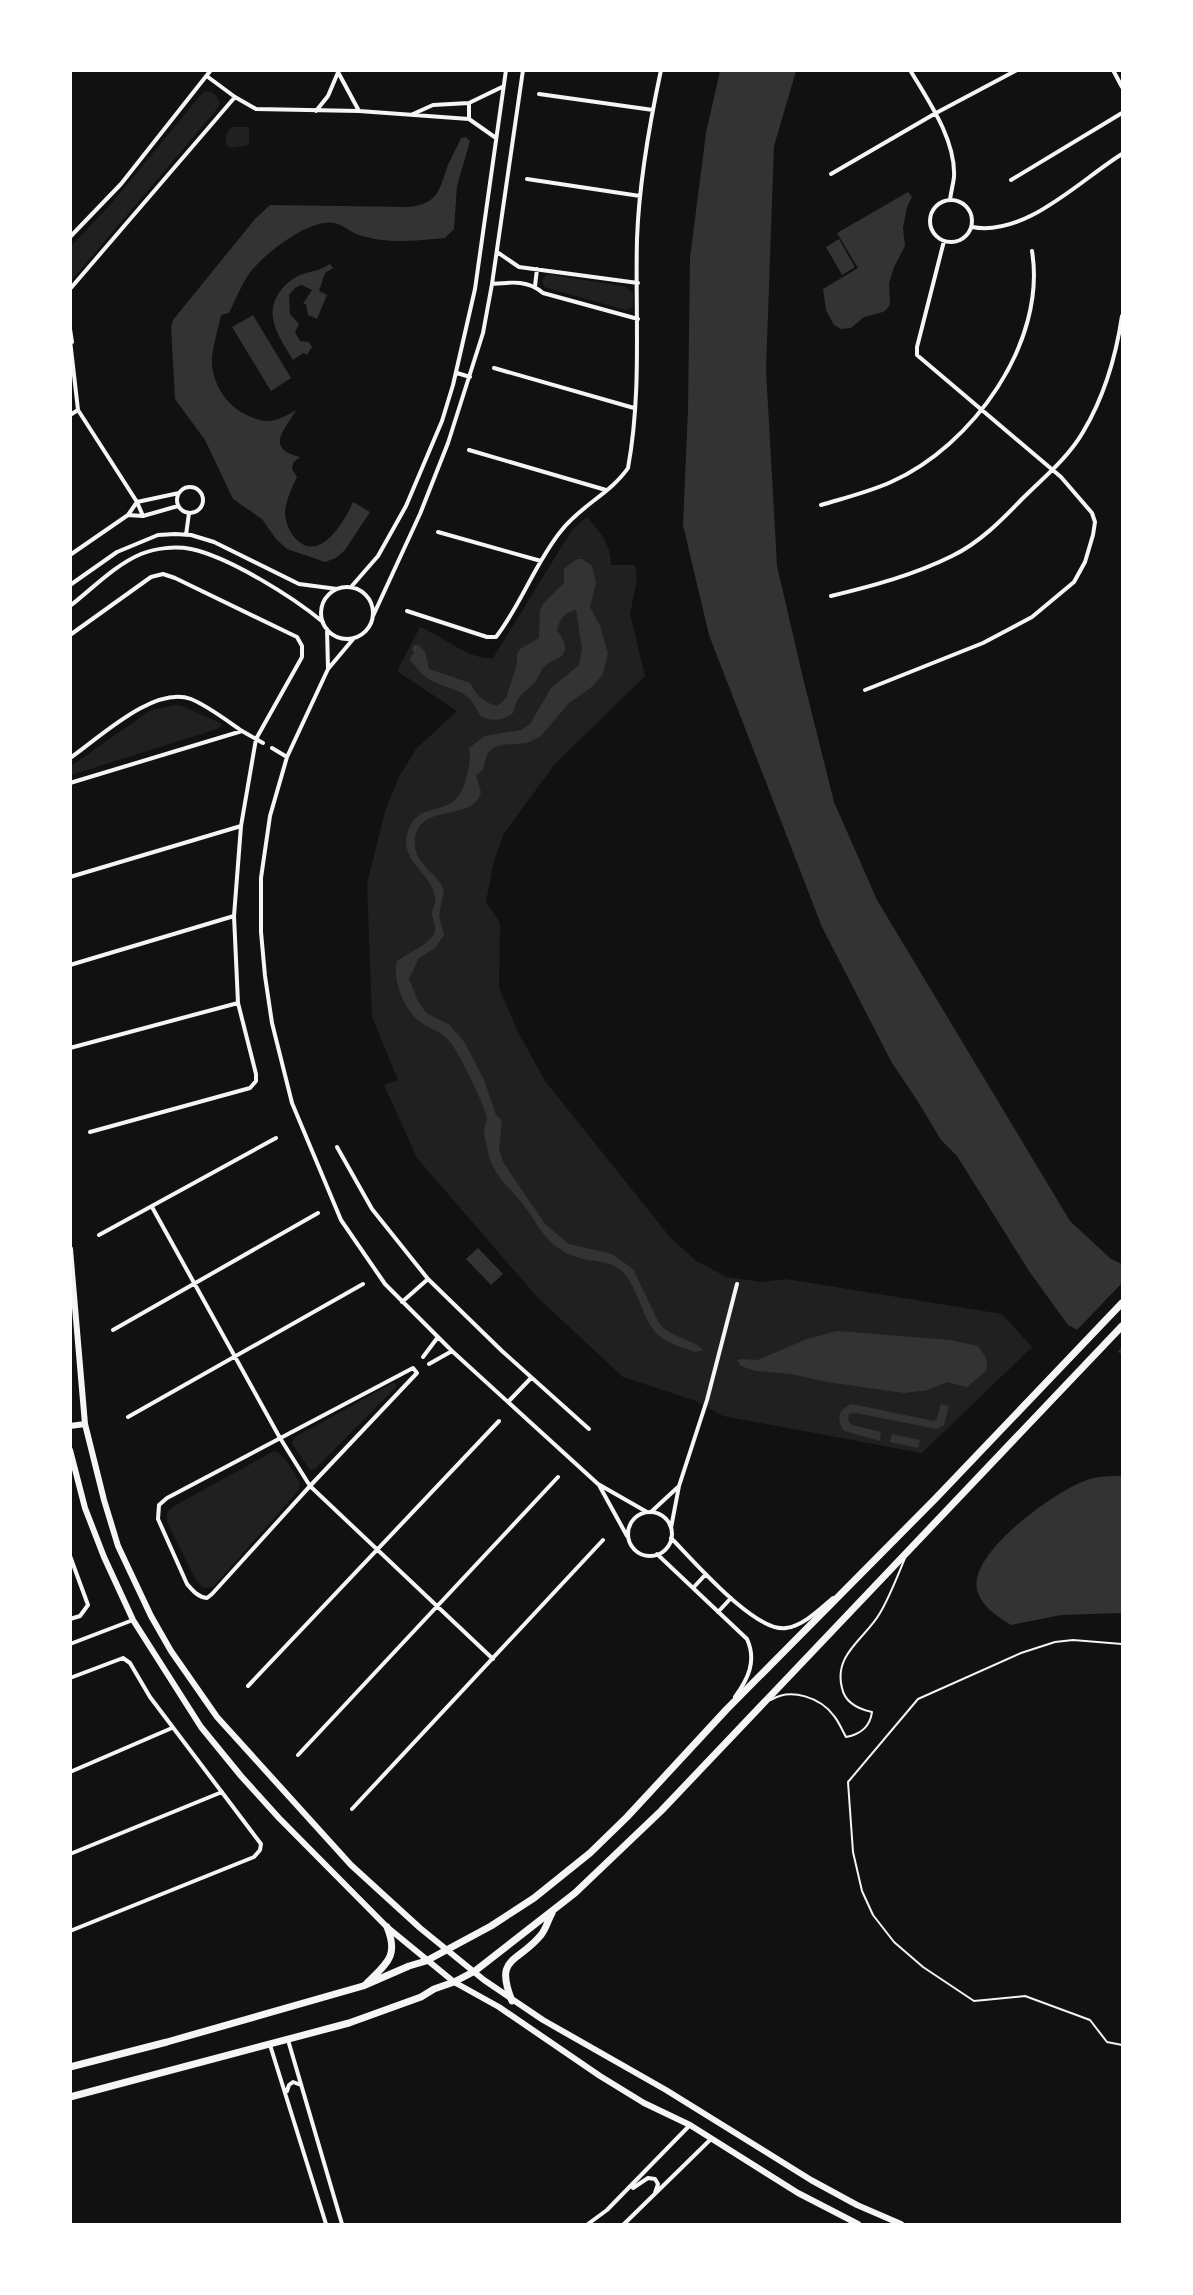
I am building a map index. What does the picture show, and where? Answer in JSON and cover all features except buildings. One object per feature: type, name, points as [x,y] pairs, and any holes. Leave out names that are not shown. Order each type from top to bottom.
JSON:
[{"type":"main road","points":[[70,1249],[85,1424],[118,1546],[151,1616],[171,1651],[217,1717],[351,1865],[420,1928],[512,2001],[666,2090],[811,2180],[857,2205],[901,2224]]},
{"type":"main road","points":[[70,2067],[244,2021],[363,1986],[426,1961],[491,1926],[534,1898],[590,1853],[627,1817],[726,1710],[943,1491],[1122,1303]]},
{"type":"main road","points":[[70,2097],[349,2023],[421,1997],[475,1971],[513,1940],[552,1913],[622,1849],[761,1707],[1122,1326]]},
{"type":"main road","points":[[70,1426],[85,1424]]},
{"type":"main road","points":[[70,1450],[85,1508],[104,1557],[133,1620],[201,1727],[279,1818],[387,1927],[454,1982],[499,2007],[600,2076],[644,2103],[690,2125],[798,2193],[858,2224]]},
{"type":"main road","points":[[512,2001],[504,1979],[507,1965],[539,1936],[552,1913]]},
{"type":"main road","points":[[363,1986],[386,1964],[393,1953],[392,1940],[387,1927]]},
{"type":"street","points":[[70,237],[121,184],[208,77],[211,70]]},
{"type":"street","points":[[351,587],[378,556],[406,507],[442,421],[457,373],[475,289],[506,70]]},
{"type":"street","points":[[523,70],[483,333],[448,443],[420,514],[369,628],[354,638],[328,669],[287,757],[270,816],[261,878],[261,932],[265,976],[272,1023],[292,1103],[341,1220],[377,1274],[452,1351],[598,1484],[649,1512],[665,1518],[671,1528]]},
{"type":"street","points":[[407,612],[487,637],[496,637],[561,530],[579,512],[622,478],[628,468],[639,319],[637,239],[640,196],[652,110],[661,70]]},
{"type":"street","points":[[910,70],[936,113],[946,138],[954,176],[950,200]]},
{"type":"street","points":[[831,174],[936,113],[1017,70]]},
{"type":"street","points":[[1113,70],[1122,87]]},
{"type":"street","points":[[316,111],[328,96],[338,71]]},
{"type":"street","points":[[338,71],[359,111]]},
{"type":"street","points":[[208,77],[256,109],[359,111],[469,119],[496,138]]},
{"type":"street","points":[[412,115],[434,105],[469,104],[502,87]]},
{"type":"street","points":[[539,94],[652,110]]},
{"type":"street","points":[[70,289],[235,97]]},
{"type":"street","points":[[469,104],[469,119]]},
{"type":"street","points":[[1011,180],[1122,113]]},
{"type":"street","points":[[972,227],[998,228],[1032,214],[1052,204],[1122,154]]},
{"type":"street","points":[[526,179],[640,196]]},
{"type":"street","points":[[950,200],[963,203],[973,220],[972,227],[964,238],[958,241],[944,241],[933,232],[930,218],[938,205],[950,200]]},
{"type":"street","points":[[865,690],[983,643],[1032,617],[1074,582],[1085,562],[1095,522],[1092,513],[1081,499],[1052,470],[917,355],[916,347],[944,241]]},
{"type":"street","points":[[821,505],[890,483],[914,470],[946,448],[982,409],[1014,357],[1027,322],[1034,279],[1032,251]]},
{"type":"street","points":[[497,252],[519,267],[638,283]]},
{"type":"street","points":[[535,286],[537,269]]},
{"type":"street","points":[[492,284],[517,282],[535,286],[543,293],[639,319]]},
{"type":"street","points":[[831,596],[909,574],[954,555],[991,530],[1052,470],[1083,431],[1106,384],[1117,349],[1122,316]]},
{"type":"street","points":[[70,328],[78,410],[137,502],[143,516]]},
{"type":"street","points":[[494,368],[634,408]]},
{"type":"street","points":[[457,373],[470,377]]},
{"type":"street","points":[[70,415],[78,410]]},
{"type":"street","points":[[469,450],[606,490]]},
{"type":"street","points":[[70,555],[128,515],[137,502],[179,493],[190,487],[202,494],[201,507],[189,513],[181,510],[178,506],[179,493]]},
{"type":"street","points":[[128,515],[143,516],[178,506]]},
{"type":"street","points":[[186,535],[189,513]]},
{"type":"street","points":[[438,532],[541,561]]},
{"type":"street","points":[[70,585],[117,552],[138,542],[158,535],[186,535],[214,542],[299,584],[337,589],[351,587],[366,594],[372,605],[374,616]]},
{"type":"street","points":[[70,606],[129,561],[160,549],[178,547],[202,553],[247,573],[301,604],[323,622]]},
{"type":"street","points":[[70,635],[151,577],[163,574],[297,637],[302,646],[302,657],[256,739],[241,826],[234,916],[238,1003],[256,1081],[250,1088],[90,1132]]},
{"type":"street","points":[[337,589],[324,600],[321,611],[323,622],[327,629],[339,638],[354,638]]},
{"type":"street","points":[[327,629],[328,669]]},
{"type":"street","points":[[70,758],[131,714],[161,698],[177,696],[191,699],[263,743]]},
{"type":"street","points":[[70,783],[242,730]]},
{"type":"street","points":[[272,748],[287,757]]},
{"type":"street","points":[[70,877],[241,826]]},
{"type":"street","points":[[70,965],[234,916]]},
{"type":"street","points":[[70,1048],[238,1003]]},
{"type":"street","points":[[99,1235],[276,1138]]},
{"type":"street","points":[[337,1147],[372,1209],[428,1279],[531,1378],[589,1429]]},
{"type":"street","points":[[152,1207],[280,1438],[310,1486],[493,1659]]},
{"type":"street","points":[[113,1330],[318,1213]]},
{"type":"street","points":[[402,1302],[428,1279]]},
{"type":"street","points":[[128,1417],[363,1284]]},
{"type":"street","points":[[598,1484],[619,1518],[633,1547],[642,1554],[657,1554],[666,1548],[671,1538],[679,1486],[707,1400],[737,1284]]},
{"type":"street","points":[[423,1357],[438,1337]]},
{"type":"street","points":[[429,1364],[452,1351]]},
{"type":"street","points":[[413,1368],[417,1373],[212,1594],[207,1598],[201,1598],[187,1584],[158,1519],[159,1505],[167,1498],[280,1438],[413,1368]]},
{"type":"street","points":[[508,1402],[531,1378]]},
{"type":"street","points":[[248,1686],[499,1421]]},
{"type":"street","points":[[298,1755],[558,1477]]},
{"type":"street","points":[[629,1540],[629,1529],[632,1522],[640,1515],[649,1512],[679,1486]]},
{"type":"street","points":[[671,1538],[731,1598],[762,1624],[773,1628],[786,1628],[814,1613],[847,1587]]},
{"type":"street","points":[[352,1809],[603,1540]]},
{"type":"street","points":[[657,1554],[747,1640],[752,1657],[747,1678],[726,1710]]},
{"type":"street","points":[[70,1556],[88,1605],[80,1616],[70,1619]]},
{"type":"street","points":[[693,1588],[706,1574]]},
{"type":"street","points":[[718,1612],[731,1598]]},
{"type":"street","points":[[70,1644],[133,1620]]},
{"type":"street","points":[[70,1678],[123,1659],[130,1663],[172,1728],[261,1844],[260,1850],[254,1857],[70,1931]]},
{"type":"street","points":[[70,1772],[172,1728]]},
{"type":"street","points":[[70,1854],[222,1792]]},
{"type":"street","points":[[288,2040],[342,2224]]},
{"type":"street","points":[[270,2045],[326,2224]]},
{"type":"street","points":[[286,2092],[293,2082],[302,2086]]},
{"type":"street","points":[[588,2224],[607,2210],[690,2125]]},
{"type":"street","points":[[624,2224],[712,2138]]},
{"type":"street","points":[[624,2193],[648,2178],[655,2179],[658,2184],[655,2194]]},
{"type":"lane","points":[[761,1707],[775,1697],[787,1694],[798,1695],[816,1701],[828,1710],[846,1737],[856,1735],[867,1727],[872,1712],[852,1705],[846,1698],[841,1686],[840,1672],[850,1648],[879,1615],[910,1548]]},
{"type":"lane","points":[[1122,1644],[1073,1640],[1055,1642],[1021,1653],[918,1700],[848,1782],[853,1852],[861,1885],[873,1915],[894,1942],[923,1967],[974,2001],[1025,1996],[1090,2020],[1107,2042],[1122,2045]]},
{"type":"shaded area","points":[[720,71],[796,71],[774,146],[766,370],[777,566],[834,802],[877,900],[1070,1221],[1111,1259],[1122,1264],[1122,1354],[1068,1325],[1029,1271],[957,1156],[941,1140],[892,1063],[822,927],[709,635],[683,525],[688,410],[690,258],[706,133]]},
{"type":"shaded area","points":[[204,91],[216,96],[220,103],[217,109],[71,281],[71,246],[111,204]]},
{"type":"shaded area","points":[[232,127],[249,127],[249,145],[230,148],[228,146],[226,137]]},
{"type":"shaded area","points":[[466,137],[470,141],[457,186],[454,229],[445,238],[391,241],[359,235],[334,223],[312,226],[286,240],[262,259],[247,277],[229,313],[221,315],[212,365],[218,385],[229,402],[246,415],[266,421],[278,419],[296,410],[280,438],[283,449],[300,457],[293,463],[292,469],[297,477],[285,512],[289,529],[295,538],[304,545],[313,546],[322,543],[337,529],[353,502],[370,512],[345,550],[336,558],[325,562],[287,549],[276,539],[262,519],[233,499],[205,440],[175,399],[171,327],[173,320],[255,219],[270,205],[409,207],[419,205],[437,194],[461,138]]},
{"type":"shaded area","points":[[908,192],[912,197],[907,207],[903,228],[905,246],[889,283],[890,304],[883,312],[864,317],[851,328],[841,329],[834,325],[826,310],[823,289],[858,268],[837,233]]},
{"type":"shaded area","points":[[839,239],[855,267],[842,275],[826,247]]},
{"type":"shaded area","points":[[330,264],[333,268],[325,273],[319,291],[327,295],[317,319],[308,315],[306,304],[303,304],[312,290],[301,285],[289,295],[290,314],[299,324],[295,332],[300,341],[309,342],[312,347],[307,355],[303,353],[293,360],[275,326],[273,308],[276,298],[290,281]]},
{"type":"shaded area","points":[[547,274],[627,287],[633,294],[633,307],[625,310],[544,287],[542,280]]},
{"type":"shaded area","points":[[253,315],[291,378],[271,391],[232,327]]},
{"type":"shaded area","points":[[587,517],[607,545],[611,565],[635,565],[637,579],[630,614],[645,676],[554,765],[503,835],[494,861],[486,902],[500,923],[499,988],[517,1030],[545,1081],[670,1237],[696,1261],[727,1277],[761,1282],[786,1279],[1002,1314],[1032,1347],[922,1453],[723,1416],[696,1401],[623,1377],[537,1297],[417,1158],[384,1085],[398,1080],[372,1017],[367,884],[385,811],[399,777],[416,749],[457,711],[397,671],[420,627],[475,656],[493,658],[573,529]]},
{"type":"shaded area","points":[[577,559],[582,559],[592,566],[596,583],[590,607],[600,626],[608,653],[603,674],[593,686],[569,703],[541,736],[527,743],[501,745],[493,748],[487,754],[483,770],[476,775],[481,792],[476,802],[457,811],[434,817],[424,822],[417,830],[416,851],[422,863],[437,878],[444,890],[439,916],[444,935],[435,948],[419,958],[409,979],[426,1013],[450,1025],[465,1043],[484,1080],[496,1115],[502,1121],[499,1148],[503,1162],[545,1224],[569,1244],[612,1254],[633,1269],[659,1323],[670,1332],[703,1350],[695,1352],[670,1343],[655,1332],[649,1324],[632,1285],[619,1269],[610,1264],[569,1254],[555,1246],[544,1235],[492,1164],[484,1135],[487,1120],[485,1113],[454,1048],[447,1038],[414,1017],[404,1002],[396,977],[397,961],[424,944],[435,931],[432,913],[435,896],[407,850],[408,831],[414,820],[421,814],[455,800],[462,790],[467,775],[469,748],[485,736],[521,730],[530,724],[551,688],[579,665],[582,648],[576,610],[566,615],[558,626],[557,630],[564,641],[563,655],[543,668],[535,682],[519,698],[513,713],[505,718],[493,720],[480,716],[476,707],[459,691],[423,675],[409,659],[414,653],[412,649],[414,645],[418,645],[425,651],[429,669],[470,683],[481,698],[497,706],[506,698],[520,649],[539,638],[540,610],[564,583],[564,569]]},
{"type":"shaded area","points":[[175,705],[185,707],[220,723],[221,726],[71,775],[71,766],[151,710]]},
{"type":"shaded area","points":[[478,1248],[503,1274],[491,1285],[466,1259]]},
{"type":"shaded area","points":[[837,1331],[951,1340],[978,1346],[986,1358],[986,1371],[967,1387],[947,1382],[928,1390],[904,1393],[827,1382],[791,1374],[755,1371],[741,1366],[737,1360],[757,1360],[807,1339]]},
{"type":"shaded area","points":[[393,1383],[396,1387],[315,1469],[310,1470],[292,1444],[295,1437]]},
{"type":"shaded area","points":[[852,1404],[934,1421],[937,1419],[941,1404],[949,1406],[944,1425],[937,1429],[856,1413],[849,1414],[848,1420],[852,1425],[881,1432],[880,1441],[844,1431],[839,1419],[840,1415],[847,1406]]},
{"type":"shaded area","points":[[892,1434],[920,1440],[918,1448],[890,1442]]},
{"type":"shaded area","points":[[274,1451],[286,1460],[292,1470],[300,1484],[298,1491],[213,1587],[203,1588],[196,1580],[167,1522],[167,1512],[172,1507]]},
{"type":"shaded area","points":[[1122,1476],[1122,1613],[1061,1615],[1011,1625],[986,1606],[977,1590],[978,1575],[986,1558],[1001,1541],[1038,1508],[1076,1485],[1094,1478]]},
{"type":"pier","points":[[1122,1283],[1122,1347],[1116,1354],[1075,1332]]}]
